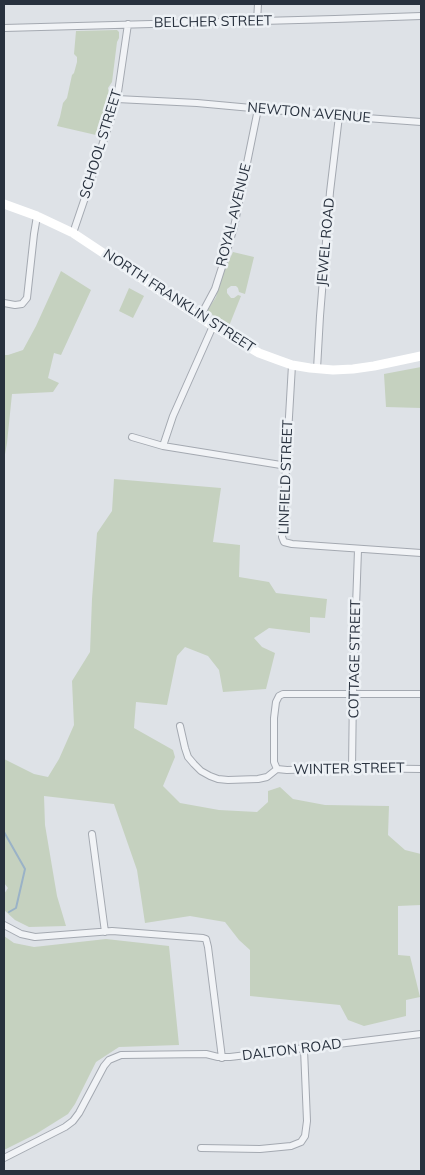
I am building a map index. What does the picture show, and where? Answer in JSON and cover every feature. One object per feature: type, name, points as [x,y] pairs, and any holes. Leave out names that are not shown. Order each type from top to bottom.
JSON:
[{"type":"main road","name":"NORTH FRANKLIN STREET","points":[[4,204],[37,216],[72,233],[214,326],[259,352],[292,365],[317,369],[353,369],[421,356]]},
{"type":"street","points":[[257,21],[258,4]]},
{"type":"street","name":"BELCHER STREET","points":[[4,28],[421,16]]},
{"type":"street","name":"SCHOOL STREET","points":[[72,233],[117,99],[128,24]]},
{"type":"street","name":"NEWTON AVENUE","points":[[117,99],[197,103],[421,122]]},
{"type":"street","name":"ROYAL AVENUE","points":[[200,317],[215,289],[234,227],[258,109]]},
{"type":"street","name":"JEWEL ROAD","points":[[317,369],[330,192],[339,116]]},
{"type":"street","points":[[4,304],[22,304],[27,298],[37,216]]},
{"type":"street","points":[[163,446],[173,416],[214,326]]},
{"type":"street","name":"LINFIELD STREET","points":[[292,365],[282,537],[284,542],[358,550],[421,554]]},
{"type":"street","points":[[132,437],[163,446],[287,466]]},
{"type":"street","name":"COTTAGE STREET","points":[[352,768],[358,550]]},
{"type":"street","points":[[180,726],[188,757],[210,776],[228,780],[267,778],[277,769],[274,762],[274,718],[276,702],[279,696],[283,694],[421,694]]},
{"type":"street","name":"WINTER STREET","points":[[277,769],[421,768]]},
{"type":"street","points":[[92,834],[104,932]]},
{"type":"street","points":[[4,924],[21,934],[35,937],[104,932],[136,932],[206,939],[222,1058]]},
{"type":"street","name":"DALTON ROAD","points":[[4,1158],[65,1127],[73,1121],[101,1070],[110,1060],[117,1056],[125,1054],[206,1054],[222,1058],[421,1034]]},
{"type":"street","points":[[201,1148],[260,1149],[291,1146],[301,1142],[305,1136],[307,1121],[304,1049]]},
{"type":"green space","points":[[117,30],[119,38],[112,82],[108,88],[108,99],[97,137],[96,135],[57,126],[77,62],[77,57],[74,54],[76,31]]},
{"type":"green space","points":[[233,252],[254,257],[245,294],[239,292],[236,286],[231,286],[227,289],[227,293],[231,298],[238,295],[241,296],[229,326],[207,311],[216,297],[221,278]]},
{"type":"green space","points":[[61,271],[91,290],[61,355],[54,353],[48,378],[59,383],[53,392],[12,394],[4,460],[4,355],[23,350]]},
{"type":"green space","points":[[129,288],[144,296],[133,318],[119,311]]},
{"type":"green space","points":[[421,367],[421,408],[386,407],[384,374]]},
{"type":"green space","points":[[114,479],[221,488],[213,542],[240,545],[239,577],[269,582],[276,593],[327,599],[325,618],[310,617],[310,633],[269,628],[254,638],[262,647],[275,653],[266,689],[223,692],[219,670],[208,656],[185,647],[177,656],[167,705],[136,702],[134,728],[173,750],[175,757],[163,786],[180,803],[219,810],[257,812],[268,802],[268,791],[280,787],[293,799],[325,805],[389,806],[388,835],[405,850],[421,854],[421,905],[398,906],[398,955],[410,956],[420,997],[406,1000],[406,1016],[364,1026],[348,1020],[340,1005],[250,996],[250,950],[239,940],[225,922],[190,916],[145,923],[137,870],[114,804],[44,796],[45,825],[57,896],[66,926],[29,927],[15,920],[4,910],[4,894],[8,888],[4,883],[4,759],[34,774],[48,777],[59,759],[74,725],[72,681],[90,652],[97,533],[112,511]]},
{"type":"green space","points":[[4,936],[14,943],[34,947],[106,939],[169,946],[179,1045],[119,1047],[96,1062],[68,1114],[36,1134],[4,1150]]},
{"type":"waterway","points":[[4,832],[25,869],[16,908],[9,912]]}]
